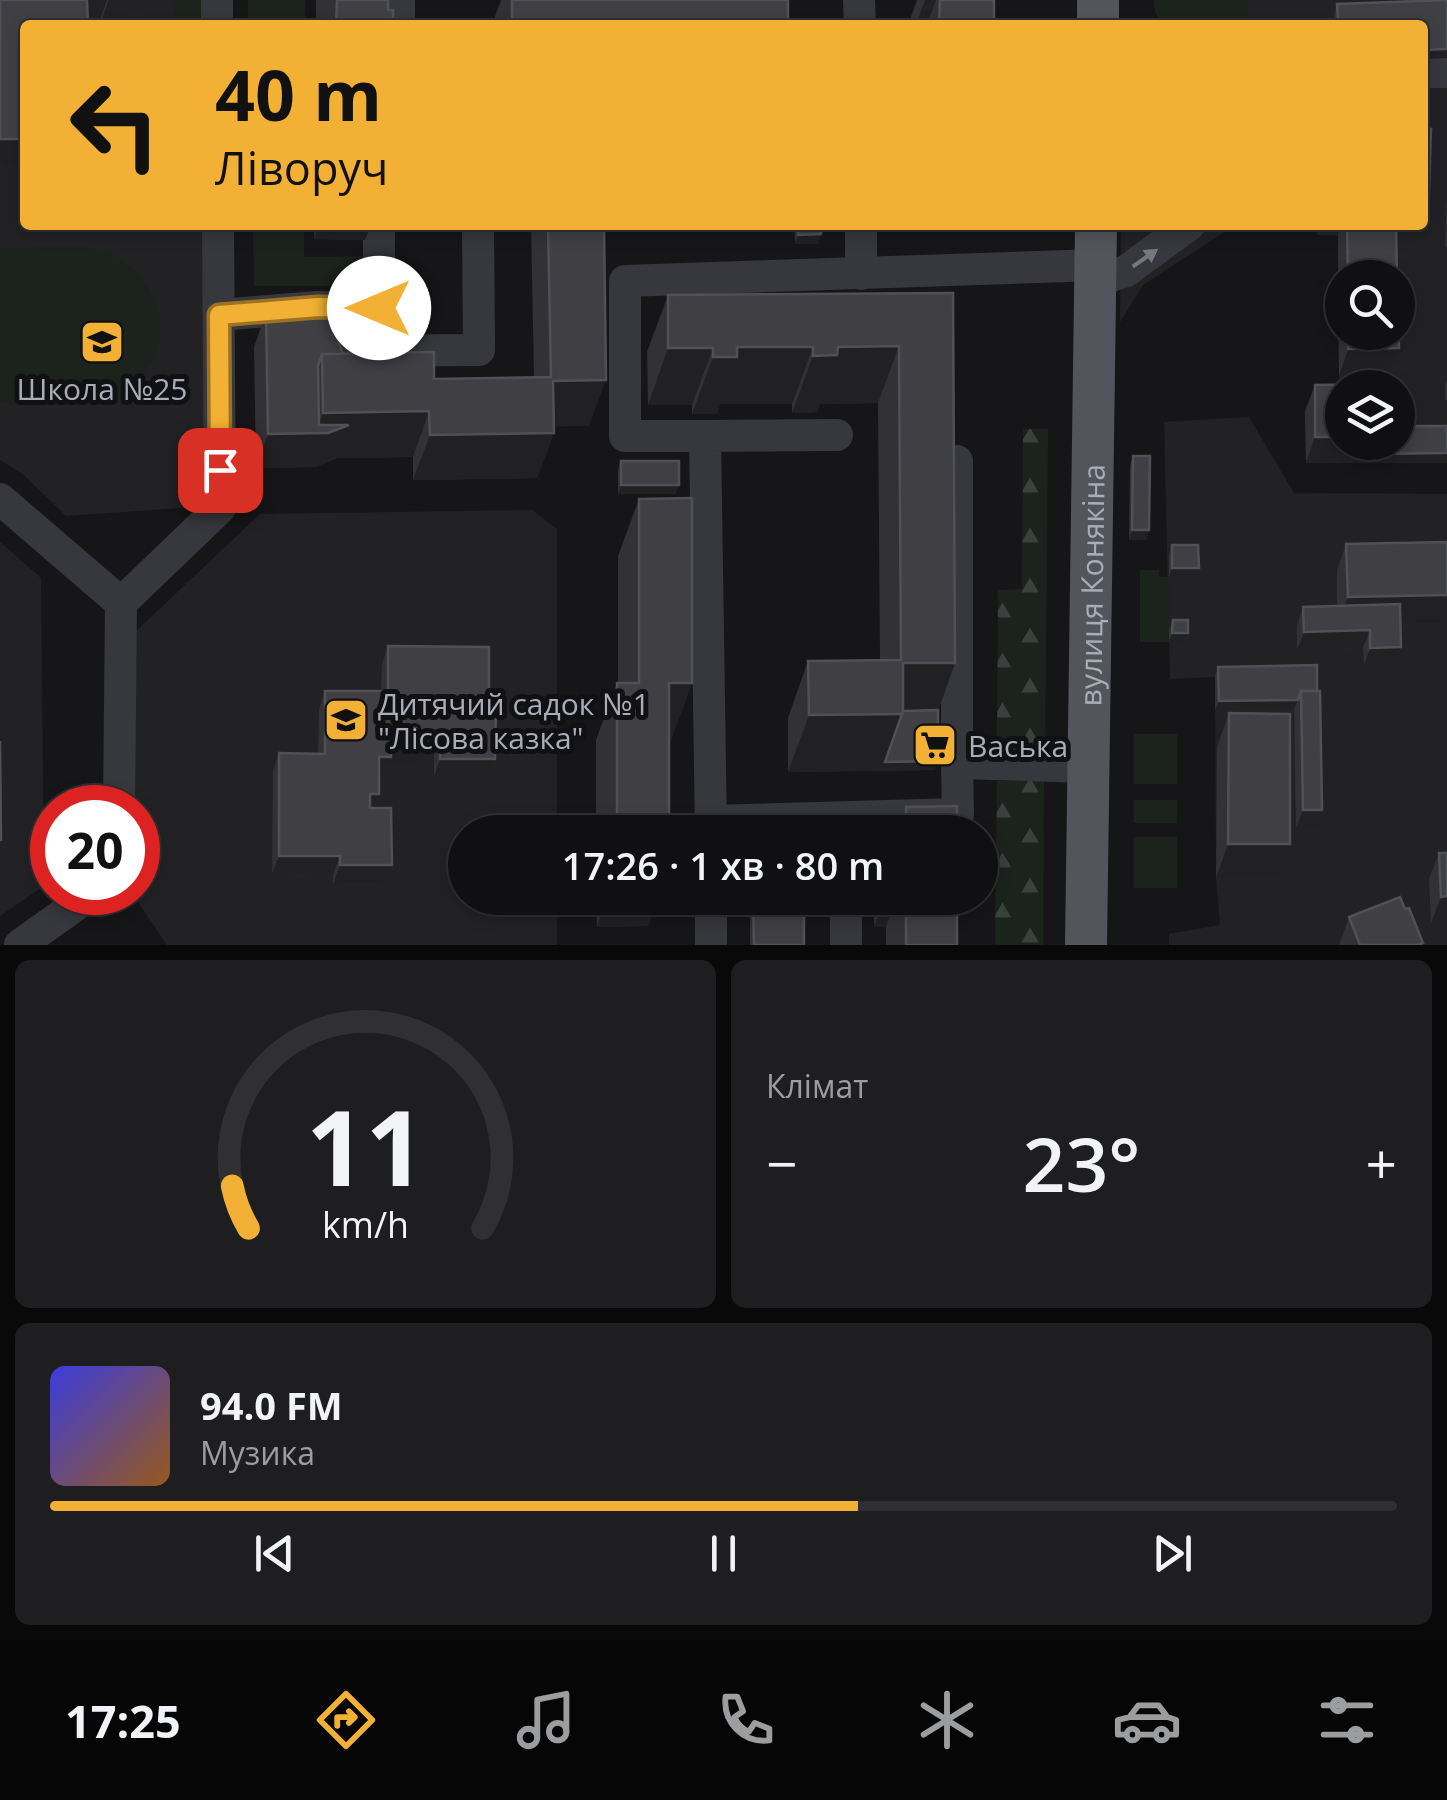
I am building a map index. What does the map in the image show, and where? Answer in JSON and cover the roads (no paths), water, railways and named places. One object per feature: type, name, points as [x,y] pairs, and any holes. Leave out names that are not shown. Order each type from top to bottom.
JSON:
[{"type":"main road","name":"вулиця Конякіна","points":[[1086,945],[1096,257]]},
{"type":"lane","points":[[119,785],[121,603],[220,508],[218,230]]},
{"type":"lane","points":[[219,315],[318,307],[379,308],[379,230]]},
{"type":"lane","points":[[318,307],[318,351],[479,350],[478,230]]},
{"type":"lane","points":[[860,230],[861,274]]},
{"type":"lane","points":[[837,436],[625,436],[625,281],[861,274],[1096,257],[1126,271],[1182,230]]},
{"type":"lane","points":[[704,436],[711,815]]},
{"type":"lane","points":[[947,815],[958,814],[958,461]]},
{"type":"lane","points":[[0,499],[121,603]]},
{"type":"lane","points":[[957,763],[1088,768]]},
{"type":"lane","points":[[20,945],[62,915]]},
{"type":"lane","points":[[711,915],[711,945]]},
{"type":"lane","points":[[846,915],[846,945]]},
{"type":"place","name":"Школа №25","points":[[102,342]]},
{"type":"place","name":"Дитячий садок №1 \"Лісова казка\"","points":[[346,720]]},
{"type":"place","name":"Васька","points":[[935,745]]}]
